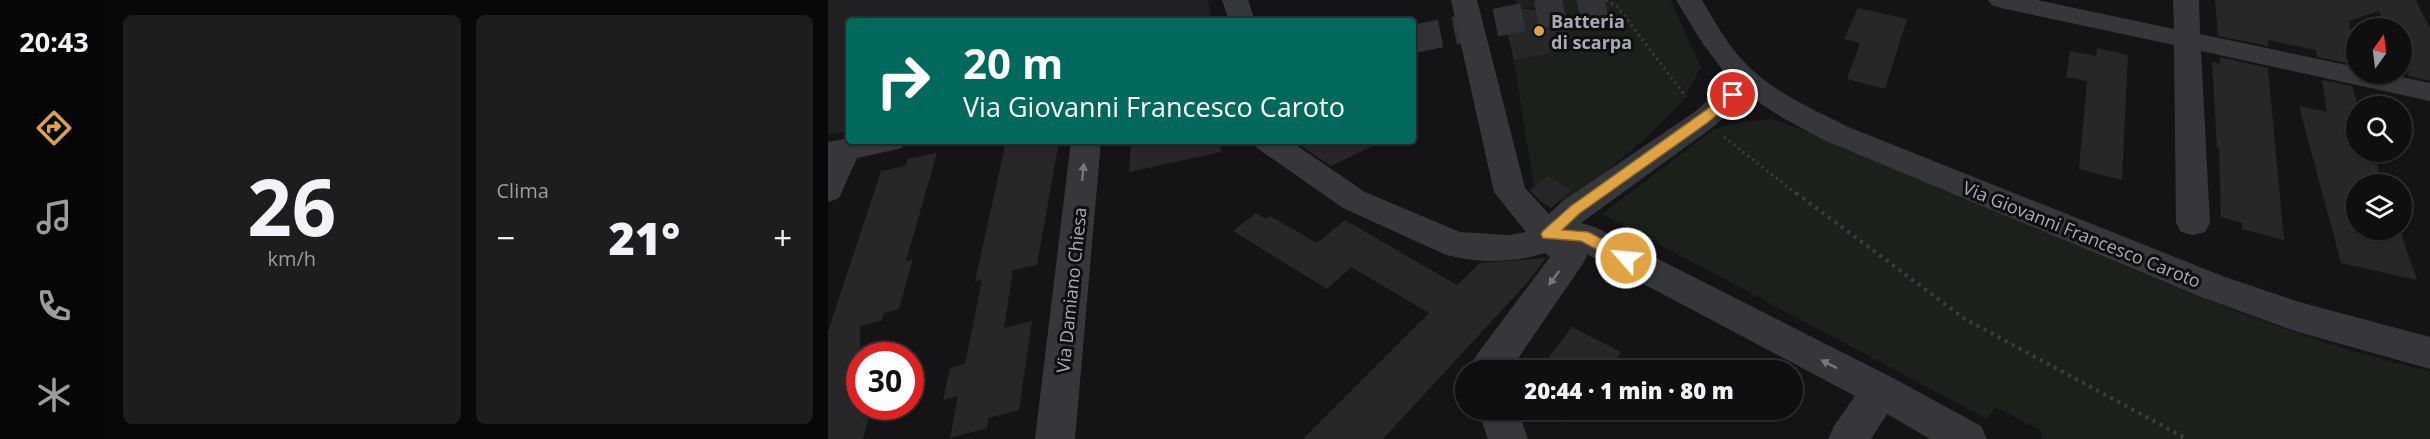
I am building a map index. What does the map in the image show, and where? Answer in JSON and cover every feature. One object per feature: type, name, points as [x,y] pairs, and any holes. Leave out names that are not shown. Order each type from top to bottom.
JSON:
[{"type":"street","points":[[1235,0],[1241,18]]},
{"type":"street","points":[[1464,0],[1510,192],[1570,256],[1494,360]]},
{"type":"street","name":"Via Giovanni Francesco Caroto","points":[[1689,0],[1715,44],[1748,82],[1834,133],[2213,287],[2298,317],[2430,353]]},
{"type":"street","points":[[2001,0],[2430,92]]},
{"type":"street","points":[[2186,0],[2193,223]]},
{"type":"street","points":[[1272,144],[1354,200],[1456,245],[1509,248],[1535,243],[1548,234],[1575,210],[1703,120],[1748,82]]},
{"type":"street","points":[[828,190],[836,152],[876,144]]},
{"type":"street","name":"Via Damiano Chiesa","points":[[1055,439],[1086,144]]},
{"type":"street","points":[[1548,234],[1583,236],[1881,391],[1967,439]]},
{"type":"street","points":[[1848,439],[1881,391]]},
{"type":"street","points":[[1501,420],[1508,439]]},
{"type":"path","points":[[1606,0],[1617,6],[1703,120],[1831,221],[1965,319],[2187,439]]},
{"type":"shaded area","points":[[828,0],[1208,0],[1211,18],[846,18],[846,132],[828,135]]},
{"type":"shaded area","points":[[1515,0],[1670,0],[1701,67],[1683,101],[1645,139],[1566,205],[1559,202],[1572,190],[1548,176],[1534,187],[1514,60],[1543,55],[1556,50],[1568,41],[1571,26],[1554,11],[1540,8],[1517,9]]},
{"type":"shaded area","points":[[1773,119],[1937,184],[2179,289],[2345,348],[2430,371],[2430,439],[2041,439],[2042,431],[1995,407],[1987,419],[1602,214],[1714,129],[1741,122]]},
{"type":"building","points":[[2215,0],[2416,0],[2430,29],[2430,81],[2412,77],[2412,18],[2382,18],[2379,11],[2358,18],[2346,18],[2346,63],[2317,57],[2316,50],[2268,40],[2268,46],[2218,36]]},
{"type":"building","points":[[1501,8],[1550,10],[1568,22],[1570,35],[1563,46],[1555,51],[1514,60]]},
{"type":"building","points":[[1858,8],[1907,19],[1885,89],[1847,79],[1860,43],[1844,39]]},
{"type":"building","points":[[2097,48],[2128,55],[2122,180],[2079,169],[2087,81],[2066,77],[2070,51],[2096,56]]},
{"type":"building","points":[[2220,57],[2268,68],[2284,240],[2242,229],[2242,223],[2221,217],[2219,149],[2217,148],[2212,62],[2220,64]]},
{"type":"building","points":[[2322,80],[2352,86],[2355,96],[2346,96],[2346,162],[2373,162],[2377,164],[2379,174],[2346,174],[2346,240],[2403,240],[2417,280],[2341,263],[2299,106],[2327,112]]},
{"type":"building","points":[[1058,144],[1037,265],[1013,270],[1004,328],[1032,321],[1019,410],[988,418],[987,428],[950,438],[958,396],[943,400],[950,368],[965,364],[982,280],[975,281],[1005,146]]},
{"type":"building","points":[[1131,144],[1220,144],[1221,152],[1129,172]]},
{"type":"building","points":[[1298,144],[1377,144],[1331,166]]},
{"type":"building","points":[[937,153],[906,261],[913,259],[899,309],[884,313],[881,321],[860,326],[860,342],[846,342],[846,420],[868,420],[863,439],[828,439],[828,331],[881,171],[905,166],[908,159]]},
{"type":"building","points":[[1548,176],[1572,190],[1551,208],[1540,201],[1530,190]]},
{"type":"building","points":[[1256,213],[1266,219],[1270,216],[1317,243],[1345,220],[1457,285],[1480,263],[1546,258],[1527,283],[1383,439],[1303,439],[1429,313],[1351,267],[1327,289],[1233,231]]},
{"type":"building","points":[[1572,327],[1621,352],[1615,360],[1547,360]]},
{"type":"tunnel","points":[[1416,38],[1610,0]]},
{"type":"place","name":"Batteria di scarpa","points":[[1539,31]]},
{"type":"route","points":[[1626,258],[1583,236],[1548,234],[1575,210],[1703,120],[1733,95]]}]
